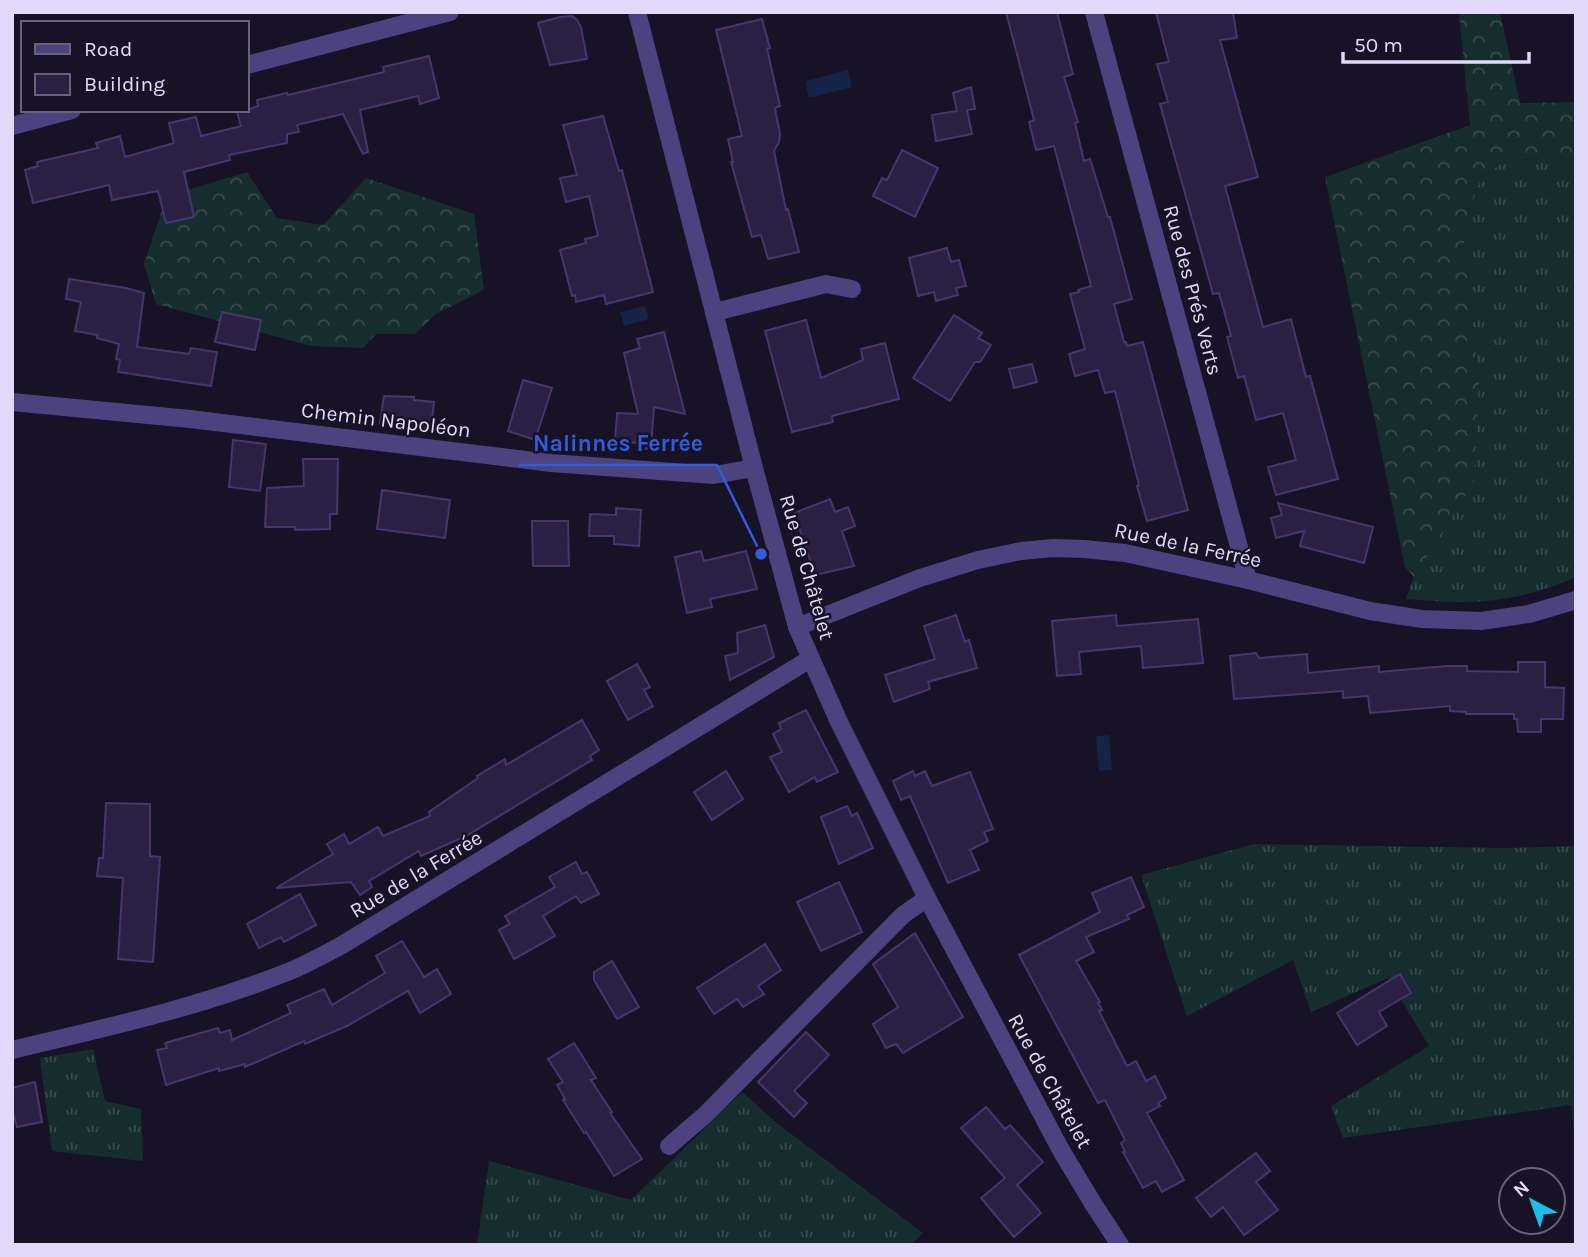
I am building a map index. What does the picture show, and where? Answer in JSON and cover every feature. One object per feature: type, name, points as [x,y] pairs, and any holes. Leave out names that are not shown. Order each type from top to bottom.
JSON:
[{"type":"street","points":[[248,65],[450,12]]},
{"type":"street","name":"Rue de Châtelet","points":[[637,12],[797,627],[839,722],[927,898],[1062,1152],[1120,1245]]},
{"type":"street","name":"Rue des Prés Verts","points":[[1094,12],[1248,580]]},
{"type":"street","points":[[12,126],[64,112]]},
{"type":"street","points":[[715,312],[826,284],[852,289]]},
{"type":"street","name":"Chemin Napoléon","points":[[12,402],[190,419],[551,463],[713,475],[754,468]]},
{"type":"street","name":"Rue de la Ferrée","points":[[797,627],[920,579],[978,560],[1053,548],[1125,553],[1370,611],[1422,619],[1481,621],[1529,614],[1576,600]]},
{"type":"street","name":"Rue de la Ferrée","points":[[12,1050],[141,1019],[225,995],[287,973],[342,945],[810,659]]},
{"type":"street","points":[[669,1146],[705,1115],[903,915],[927,898]]},
{"type":"green space","points":[[1459,12],[1500,12],[1520,103],[1576,102],[1576,158],[1507,160],[1481,177],[1463,231],[1479,383],[1474,481],[1414,577],[1405,567],[1325,177],[1470,125]]},
{"type":"green space","points":[[1576,158],[1576,577],[1549,588],[1490,601],[1406,599],[1479,383],[1463,231],[1481,177],[1507,160]]},
{"type":"green space","points":[[247,172],[277,218],[323,225],[366,178],[474,214],[484,290],[436,314],[415,334],[376,334],[363,348],[311,346],[156,304],[144,264],[167,196]]},
{"type":"green space","points":[[1254,844],[1505,848],[1576,846],[1576,1151],[1571,1105],[1343,1138],[1331,1106],[1429,1046],[1388,978],[1311,1012],[1293,960],[1187,1016],[1141,875]]},
{"type":"green space","points":[[93,1049],[105,1101],[141,1109],[143,1161],[52,1151],[40,1058]]},
{"type":"green space","points":[[742,1092],[778,1124],[923,1233],[910,1245],[477,1245],[489,1161],[631,1200]]},
{"type":"water","points":[[848,70],[852,87],[809,98],[805,81]]},
{"type":"water","points":[[645,306],[649,319],[624,326],[620,312]]},
{"type":"water","points":[[1109,735],[1112,770],[1099,771],[1096,736]]},
{"type":"building","points":[[1006,12],[1057,12],[1073,74],[1064,77],[1078,122],[1075,123],[1084,161],[1090,159],[1110,217],[1132,299],[1114,304],[1127,346],[1143,342],[1188,510],[1147,521],[1115,391],[1105,393],[1098,370],[1075,376],[1069,354],[1085,349],[1070,294],[1091,286],[1054,146],[1036,150],[1029,122],[1034,120]]},
{"type":"building","points":[[1156,12],[1233,12],[1237,38],[1220,40],[1258,177],[1225,186],[1263,327],[1291,319],[1306,377],[1310,376],[1338,479],[1276,495],[1268,467],[1296,460],[1283,413],[1256,420],[1244,376],[1238,378],[1227,337],[1231,336],[1219,293],[1213,294],[1160,104],[1168,102],[1157,64],[1169,62]]},
{"type":"building","points":[[572,16],[581,27],[587,59],[550,65],[538,23]]},
{"type":"building","points":[[762,19],[780,106],[775,108],[780,134],[774,151],[786,210],[788,209],[799,252],[768,259],[761,235],[752,237],[731,162],[728,139],[742,136],[716,30]]},
{"type":"building","points":[[429,56],[439,98],[420,104],[418,96],[360,110],[368,152],[363,154],[343,114],[297,125],[299,132],[287,134],[287,143],[229,155],[230,160],[184,172],[194,217],[166,223],[158,191],[112,200],[109,185],[33,203],[25,170],[38,166],[37,162],[98,148],[96,143],[120,136],[125,157],[174,143],[169,123],[196,117],[201,136],[241,126],[237,112],[248,112],[258,106],[257,100],[384,72],[383,67]]},
{"type":"building","points":[[971,87],[975,109],[967,110],[972,134],[936,141],[932,115],[957,111],[953,93]]},
{"type":"building","points":[[603,116],[619,171],[622,170],[653,292],[606,304],[604,295],[576,302],[560,250],[586,243],[585,239],[598,236],[589,196],[566,202],[560,178],[577,175],[563,125]]},
{"type":"building","points":[[902,150],[938,168],[915,217],[873,196],[882,178],[887,180]]},
{"type":"building","points":[[947,248],[951,262],[959,260],[966,286],[956,288],[958,295],[936,301],[934,292],[918,296],[909,258]]},
{"type":"building","points":[[69,279],[144,293],[137,347],[189,354],[191,348],[217,352],[211,386],[118,372],[120,360],[116,359],[119,344],[97,338],[97,335],[75,331],[81,302],[66,299]]},
{"type":"building","points":[[222,312],[261,320],[255,350],[215,342]]},
{"type":"building","points":[[954,315],[982,333],[978,338],[991,345],[980,362],[975,362],[950,401],[913,378]]},
{"type":"building","points":[[806,320],[821,378],[863,360],[861,349],[885,343],[899,399],[832,416],[833,422],[792,432],[765,331]]},
{"type":"building","points":[[664,332],[685,414],[654,407],[651,448],[646,449],[645,443],[615,442],[617,413],[638,414],[624,353],[640,348],[637,339]]},
{"type":"building","points":[[1032,364],[1037,382],[1014,388],[1009,369]]},
{"type":"building","points":[[523,380],[552,388],[535,440],[508,431]]},
{"type":"building","points":[[384,396],[414,397],[414,400],[434,402],[431,428],[380,423]]},
{"type":"building","points":[[233,440],[266,444],[260,491],[229,487]]},
{"type":"building","points":[[303,459],[338,459],[337,514],[330,514],[330,529],[265,527],[267,488],[304,486]]},
{"type":"building","points":[[382,490],[450,500],[445,538],[377,529]]},
{"type":"building","points":[[830,499],[835,512],[848,507],[855,526],[842,531],[854,566],[815,575],[794,513]]},
{"type":"building","points":[[1278,503],[1373,527],[1364,563],[1300,546],[1304,531],[1276,538],[1271,518],[1282,515]]},
{"type":"building","points":[[616,508],[641,510],[639,546],[614,544],[614,536],[589,536],[590,514],[616,515]]},
{"type":"building","points":[[532,521],[568,521],[569,566],[533,566]]},
{"type":"building","points":[[701,551],[704,561],[746,551],[757,589],[710,599],[712,607],[687,613],[675,557]]},
{"type":"building","points":[[956,615],[965,642],[969,640],[977,668],[928,682],[930,689],[894,702],[885,675],[935,659],[924,626]]},
{"type":"building","points":[[1116,615],[1117,626],[1198,619],[1203,663],[1143,668],[1141,646],[1079,652],[1081,674],[1057,676],[1052,621]]},
{"type":"building","points":[[765,625],[774,657],[730,680],[725,656],[738,653],[737,633]]},
{"type":"building","points":[[1256,653],[1259,658],[1307,654],[1308,673],[1379,666],[1379,672],[1467,666],[1467,671],[1518,672],[1518,662],[1545,662],[1545,687],[1564,688],[1563,719],[1541,719],[1541,732],[1518,732],[1514,714],[1466,714],[1450,711],[1450,706],[1370,713],[1368,696],[1343,698],[1343,691],[1234,699],[1230,656]]},
{"type":"building","points":[[637,664],[650,687],[644,690],[653,706],[628,720],[607,681]]},
{"type":"building","points":[[806,710],[838,772],[817,782],[815,777],[789,792],[770,757],[782,752],[773,734],[781,729],[779,723]]},
{"type":"building","points":[[582,720],[599,750],[590,756],[592,760],[466,836],[421,856],[419,851],[369,881],[372,887],[360,895],[351,882],[276,888],[333,854],[327,844],[344,834],[349,844],[378,827],[383,836],[430,816],[429,812],[478,778],[477,776],[505,759],[506,765]]},
{"type":"building","points":[[726,771],[743,799],[712,820],[694,792]]},
{"type":"building","points":[[913,771],[915,776],[925,771],[932,786],[970,772],[993,829],[984,832],[988,841],[970,850],[979,870],[948,883],[910,796],[901,800],[893,781]]},
{"type":"building","points":[[106,803],[150,804],[150,856],[160,857],[153,962],[118,959],[123,878],[97,876],[99,858],[103,858]]},
{"type":"building","points":[[847,806],[852,816],[857,813],[873,848],[839,864],[821,817]]},
{"type":"building","points":[[576,862],[582,874],[587,872],[599,894],[581,903],[576,896],[543,916],[555,936],[514,959],[499,930],[510,924],[505,916],[555,887],[549,877]]},
{"type":"building","points":[[1131,877],[1144,907],[1127,915],[1129,919],[1086,937],[1094,952],[1076,961],[1100,1002],[1098,1003],[1102,1010],[1099,1011],[1127,1066],[1136,1061],[1146,1081],[1155,1076],[1166,1098],[1158,1103],[1160,1106],[1147,1113],[1184,1180],[1162,1192],[1156,1181],[1143,1188],[1123,1152],[1121,1143],[1125,1140],[1105,1100],[1098,1103],[1019,955],[1100,912],[1092,893]]},
{"type":"building","points":[[839,882],[862,932],[821,951],[797,902]]},
{"type":"building","points":[[300,894],[316,925],[284,942],[281,937],[259,948],[247,924]]},
{"type":"building","points":[[915,933],[963,1017],[903,1053],[896,1044],[886,1048],[873,1024],[898,1007],[873,964]]},
{"type":"building","points":[[402,941],[424,977],[437,969],[451,994],[420,1013],[408,991],[347,1026],[305,1044],[304,1041],[245,1067],[245,1064],[219,1071],[219,1068],[166,1085],[157,1050],[167,1048],[165,1043],[218,1028],[220,1033],[230,1030],[232,1040],[291,1013],[287,1005],[324,989],[332,1005],[385,973],[376,956]]},
{"type":"building","points":[[765,944],[781,970],[758,986],[764,994],[743,1007],[737,999],[714,1014],[697,988]]},
{"type":"building","points":[[612,961],[639,1007],[617,1019],[594,980],[594,972]]},
{"type":"building","points":[[1400,974],[1411,993],[1379,1012],[1387,1026],[1357,1045],[1337,1013]]},
{"type":"building","points":[[806,1032],[829,1055],[794,1091],[807,1103],[794,1117],[758,1082]]},
{"type":"building","points":[[574,1043],[596,1078],[591,1080],[612,1112],[610,1113],[642,1159],[614,1176],[563,1100],[565,1099],[557,1085],[563,1082],[548,1059]]},
{"type":"building","points":[[35,1082],[42,1122],[17,1127],[12,1109],[12,1088]]},
{"type":"building","points":[[986,1107],[1005,1129],[1010,1125],[1043,1162],[1017,1185],[1041,1213],[1014,1237],[981,1198],[1005,1178],[961,1128]]},
{"type":"building","points":[[1256,1153],[1270,1171],[1256,1182],[1278,1210],[1244,1235],[1223,1207],[1211,1217],[1196,1198]]},
{"type":"place","name":"Nalinnes Ferrée","points":[[761,554]]}]
